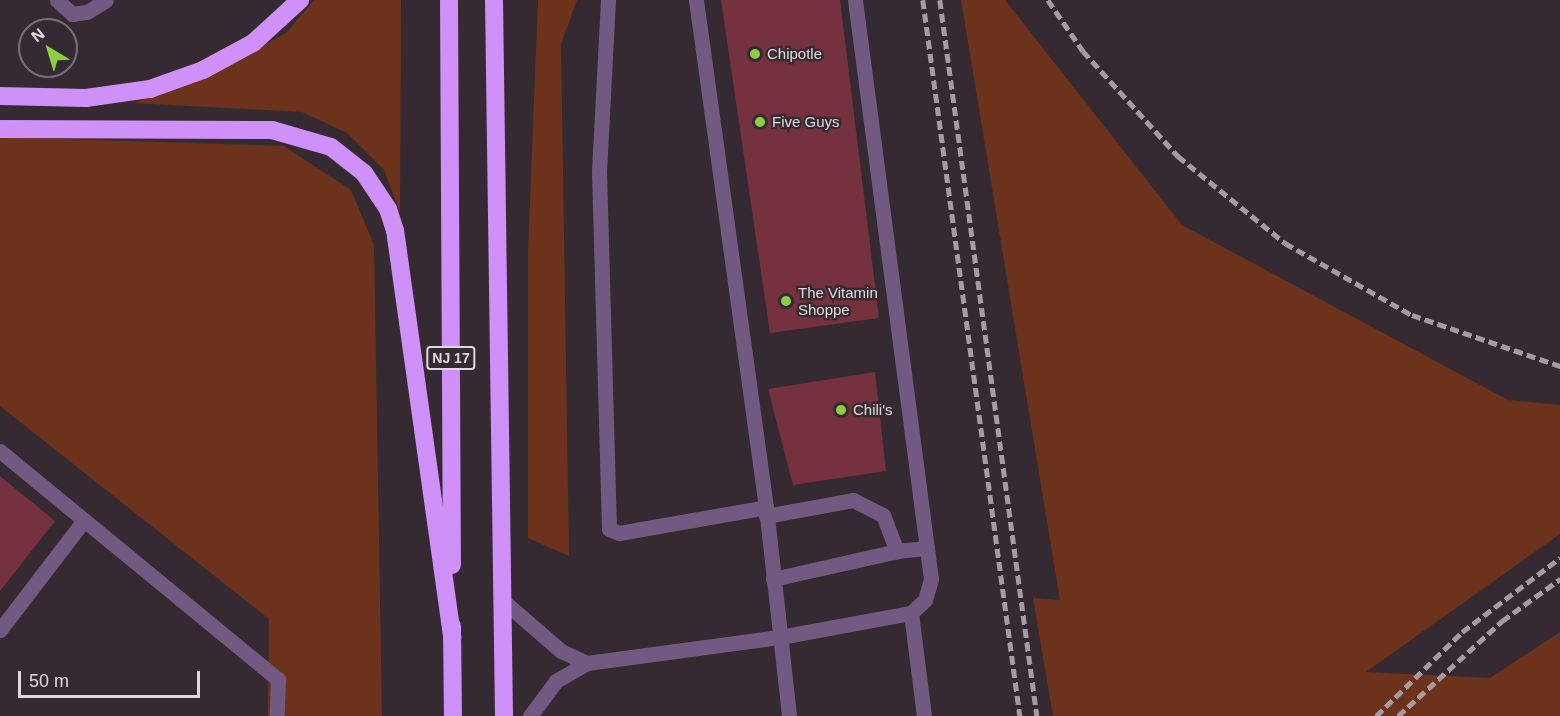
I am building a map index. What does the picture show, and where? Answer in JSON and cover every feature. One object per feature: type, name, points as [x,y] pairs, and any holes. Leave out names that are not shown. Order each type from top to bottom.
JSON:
[{"type":"highway","points":[[0,96],[86,98],[150,89],[203,70],[253,43],[300,0]]},
{"type":"highway","name":"NJ 17","points":[[449,0],[453,716]]},
{"type":"highway","name":"NJ 17","points":[[496,3],[504,716]]},
{"type":"highway","points":[[0,129],[272,130],[331,147],[364,173],[388,209],[395,230],[452,638]]},
{"type":"lane","points":[[57,0],[72,14],[87,12],[106,0]]},
{"type":"lane","points":[[608,0],[599,171],[609,529],[619,533],[853,500],[883,515],[897,551]]},
{"type":"lane","points":[[696,0],[766,512],[789,716]]},
{"type":"lane","points":[[530,716],[556,681],[587,663],[780,637],[911,613],[925,600],[931,579],[855,0]]},
{"type":"lane","points":[[0,451],[278,679],[277,716]]},
{"type":"lane","points":[[0,630],[84,520]]},
{"type":"lane","points":[[773,579],[897,551],[927,548]]},
{"type":"lane","points":[[502,600],[561,651],[587,663]]},
{"type":"lane","points":[[911,613],[924,716]]},
{"type":"shaded area","points":[[314,0],[401,0],[400,212],[384,170],[347,133],[302,112],[134,103],[200,79],[286,33]]},
{"type":"shaded area","points":[[538,0],[577,0],[561,44],[569,556],[528,538],[528,250]]},
{"type":"shaded area","points":[[961,0],[1005,0],[1182,225],[1508,400],[1560,405],[1560,534],[1366,672],[1490,678],[1560,632],[1560,716],[1053,716],[1033,598],[1060,600]]},
{"type":"shaded area","points":[[0,137],[284,146],[351,190],[374,245],[382,716],[268,716],[269,619],[0,406]]},
{"type":"building","points":[[721,0],[840,0],[879,318],[770,333]]},
{"type":"building","points":[[875,372],[886,471],[793,485],[768,389]]},
{"type":"building","points":[[0,476],[55,521],[0,591]]},
{"type":"railway","points":[[923,0],[1020,716]]},
{"type":"railway","points":[[940,0],[1037,716]]},
{"type":"railway","points":[[1048,0],[1083,51],[1178,156],[1285,243],[1412,315],[1560,366]]},
{"type":"railway","points":[[1376,716],[1462,632],[1560,558]]},
{"type":"railway","points":[[1398,716],[1502,621],[1560,579]]},
{"type":"place","name":"Chipotle","points":[[755,54]]},
{"type":"place","name":"Five Guys","points":[[760,122]]},
{"type":"place","name":"The Vitamin Shoppe","points":[[786,301]]},
{"type":"place","name":"Chili's","points":[[841,410]]}]
